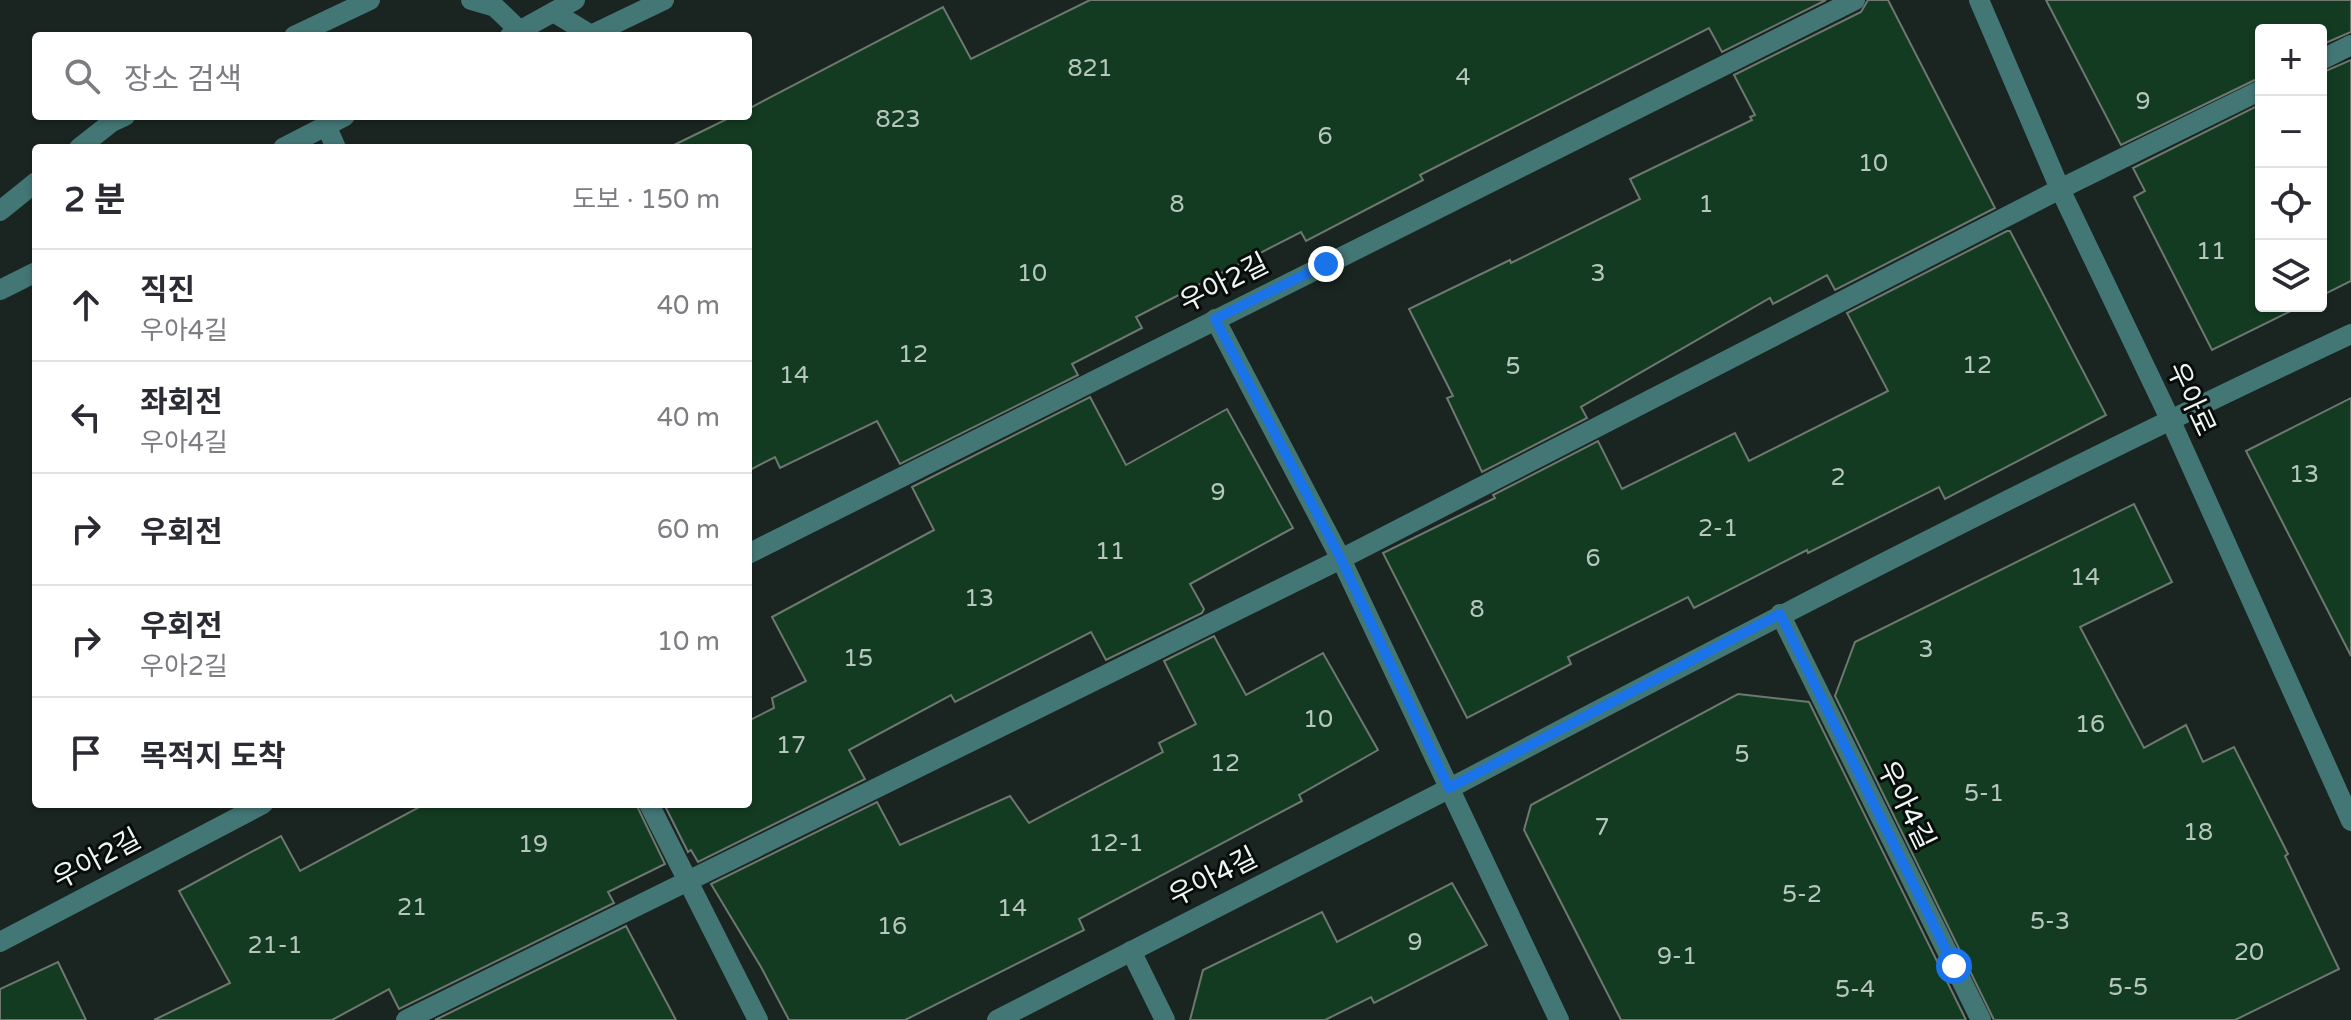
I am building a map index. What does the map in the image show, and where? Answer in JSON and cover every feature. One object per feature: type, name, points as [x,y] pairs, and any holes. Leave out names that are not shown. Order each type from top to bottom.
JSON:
[{"type":"street","points":[[302,32],[370,0]]},
{"type":"street","points":[[471,0],[495,7],[514,32]]},
{"type":"street","points":[[519,32],[575,0]]},
{"type":"street","points":[[597,32],[664,0]]},
{"type":"street","name":"우아2길","points":[[752,552],[1855,0]]},
{"type":"street","name":"우아로","points":[[1979,0],[2060,189],[2170,419],[2351,821]]},
{"type":"street","points":[[555,13],[586,32]]},
{"type":"street","points":[[2327,57],[2351,45]]},
{"type":"street","points":[[406,1020],[1341,559],[2060,189],[2255,93]]},
{"type":"street","points":[[84,144],[116,120]]},
{"type":"street","points":[[290,144],[337,120]]},
{"type":"street","points":[[326,125],[334,144]]},
{"type":"street","points":[[0,211],[32,185]]},
{"type":"street","points":[[0,290],[32,274]]},
{"type":"street","points":[[1215,319],[1341,559],[1559,1020]]},
{"type":"street","name":"우아4길","points":[[997,1020],[1780,614],[2170,419],[2351,334]]},
{"type":"street","name":"우아4길","points":[[1780,614],[1981,1020]]},
{"type":"street","name":"우아2길","points":[[0,942],[255,808]]},
{"type":"street","points":[[651,808],[758,1020]]},
{"type":"street","points":[[1131,951],[1165,1020]]},
{"type":"building","points":[[1090,0],[1826,0],[1722,52],[1709,28],[1420,175],[1423,180],[1306,241],[1301,232],[1136,317],[1142,328],[1072,364],[1078,375],[900,464],[877,421],[780,468],[775,457],[752,469],[752,144],[676,144],[725,120],[752,120],[752,107],[943,7],[971,59]]},
{"type":"building","points":[[1868,0],[1888,0],[1995,208],[1835,290],[1827,275],[1773,304],[1770,298],[1581,407],[1587,418],[1482,472],[1447,398],[1453,396],[1409,309],[1640,199],[1630,179],[1752,120],[1750,117],[1755,115],[1734,75],[1861,12]]},
{"type":"building","points":[[2046,0],[2351,0],[2351,32],[2327,42],[2327,24],[2255,24],[2255,80],[2121,145]]},
{"type":"building","points":[[2351,60],[2351,281],[2327,293],[2327,96],[2327,70]]},
{"type":"building","points":[[2255,107],[2255,312],[2289,312],[2212,350],[2134,197],[2145,191],[2133,168]]},
{"type":"building","points":[[2010,231],[2106,415],[1945,499],[1939,487],[1694,608],[1688,597],[1568,657],[1571,664],[1467,718],[1383,553],[1495,498],[1493,495],[1598,441],[1622,489],[1735,433],[1749,461],[1888,391],[1847,313]]},
{"type":"building","points":[[1090,397],[1126,465],[1227,409],[1293,528],[1190,584],[1204,609],[1202,613],[1106,660],[1091,632],[955,702],[951,695],[849,750],[865,779],[698,862],[691,850],[688,852],[666,808],[752,808],[752,719],[774,708],[772,698],[806,681],[772,617],[934,530],[912,487]]},
{"type":"building","points":[[2351,398],[2351,656],[2246,451]]},
{"type":"building","points":[[2134,504],[2172,582],[2080,627],[2144,748],[2186,725],[2203,762],[2234,747],[2288,854],[2285,856],[2339,969],[2235,1020],[1994,1020],[1835,696],[1855,642]]},
{"type":"building","points":[[1214,636],[1246,695],[1323,653],[1378,750],[1299,795],[1302,801],[1079,919],[1084,930],[905,1020],[789,1020],[711,884],[877,802],[900,845],[1010,796],[1029,823],[1163,752],[1159,743],[1196,724],[1164,661]]},
{"type":"building","points":[[1738,694],[1809,702],[1966,1020],[1621,1020],[1524,830],[1531,805]]},
{"type":"building","points":[[418,808],[638,808],[665,864],[608,892],[614,903],[399,1009],[389,989],[332,1020],[154,1020],[230,983],[179,891],[281,836],[300,871]]},
{"type":"building","points":[[1452,883],[1487,945],[1374,1003],[1371,997],[1325,1020],[1190,1020],[1203,970],[1322,912],[1337,942]]},
{"type":"building","points":[[626,926],[676,1020],[435,1020]]},
{"type":"building","points":[[58,962],[86,1020],[0,1020],[0,989]]},
{"type":"route","points":[[1326,264],[1215,319],[1341,559],[1449,788],[1780,614],[1954,966]]}]
